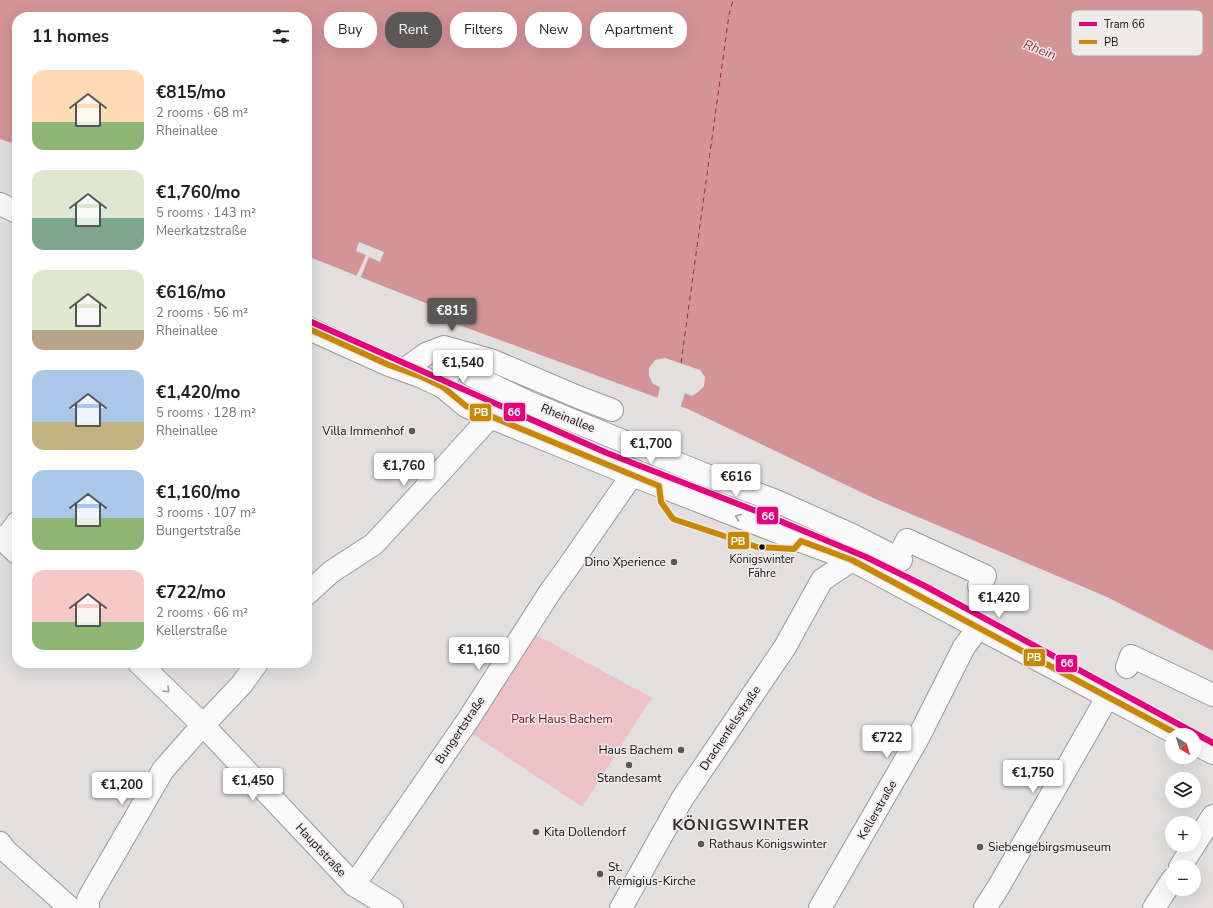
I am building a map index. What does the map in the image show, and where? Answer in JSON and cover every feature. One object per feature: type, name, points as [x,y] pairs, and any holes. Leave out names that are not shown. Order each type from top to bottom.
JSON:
[{"type":"street","points":[[0,204],[12,210]]},
{"type":"street","name":"Rheinallee","points":[[312,330],[389,365],[443,387],[466,406],[490,417],[632,476],[801,542],[854,548]]},
{"type":"street","name":"Rheinallee","points":[[404,370],[426,354],[444,347],[530,403],[595,426],[701,473],[776,501],[854,548],[979,627],[1166,728]]},
{"type":"street","name":"Rheinallee","points":[[476,367],[491,360],[612,410]]},
{"type":"street","points":[[443,387],[453,366],[476,367]]},
{"type":"street","points":[[312,589],[331,572],[374,544],[490,417]]},
{"type":"street","name":"Bungertstraße","points":[[354,885],[468,720],[550,592],[632,476]]},
{"type":"street","points":[[7,544],[12,534]]},
{"type":"street","points":[[854,548],[901,555],[907,540],[985,576],[979,586]]},
{"type":"street","name":"Drachenfelsstraße","points":[[621,908],[682,799],[785,647],[822,580],[854,548]]},
{"type":"street","name":"Kellerstraße","points":[[820,908],[918,740],[964,647],[979,627]]},
{"type":"street","points":[[1130,658],[1213,695]]},
{"type":"street","name":"Hauptstraße","points":[[144,668],[203,725],[354,885],[392,908]]},
{"type":"street","points":[[88,908],[88,900],[91,894],[163,770],[242,684],[253,668]]},
{"type":"street","points":[[985,908],[1000,886],[1108,696]]},
{"type":"street","points":[[1201,747],[1213,753]]},
{"type":"street","points":[[1185,860],[1213,816]]},
{"type":"street","points":[[0,843],[6,851],[70,908]]},
{"type":"street","points":[[1154,908],[1165,891]]},
{"type":"green space","name":"Park Haus Bachem","points":[[531,632],[652,698],[582,807],[466,730]]},
{"type":"water","name":"Rhein","points":[[0,0],[1213,0],[1213,651],[1107,597],[873,498],[688,409],[448,321],[450,317],[446,311],[312,258],[312,12],[12,12],[12,143],[0,139]]},
{"type":"pier","points":[[359,242],[384,252],[380,262],[369,257],[360,279],[356,277],[366,255],[356,251]]},
{"type":"pier","points":[[665,358],[700,370],[705,377],[704,386],[697,393],[692,396],[685,393],[680,408],[657,400],[660,387],[653,384],[649,376],[649,368],[655,360]]},
{"type":"ferry route","points":[[681,363],[729,15],[733,0]]},
{"type":"tram line","name":"66","points":[[312,322],[607,453],[756,511],[866,557],[925,586],[1213,743]]},
{"type":"transit line","name":"PB","points":[[312,330],[389,365],[422,377],[443,387],[466,406],[659,486],[661,502],[673,519],[757,547],[794,549],[801,541],[852,560],[1166,728]]},
{"type":"place","name":"Villa Immenhof","points":[[412,431]]},
{"type":"place","name":"Königswinter Fähre","points":[[762,547]]},
{"type":"place","name":"Dino Xperience","points":[[674,562]]},
{"type":"place","name":"Haus Bachem","points":[[681,750]]},
{"type":"place","name":"Standesamt","points":[[629,765]]},
{"type":"place","name":"Kita Dollendorf","points":[[536,832]]},
{"type":"place","name":"Rathaus Königswinter","points":[[701,844]]},
{"type":"place","name":"Siebengebirgsmuseum","points":[[980,847]]},
{"type":"place","name":"St. Remigius-Kirche","points":[[600,874]]},
{"type":"district","name":"KÖNIGSWINTER","points":[[741,824]]}]
